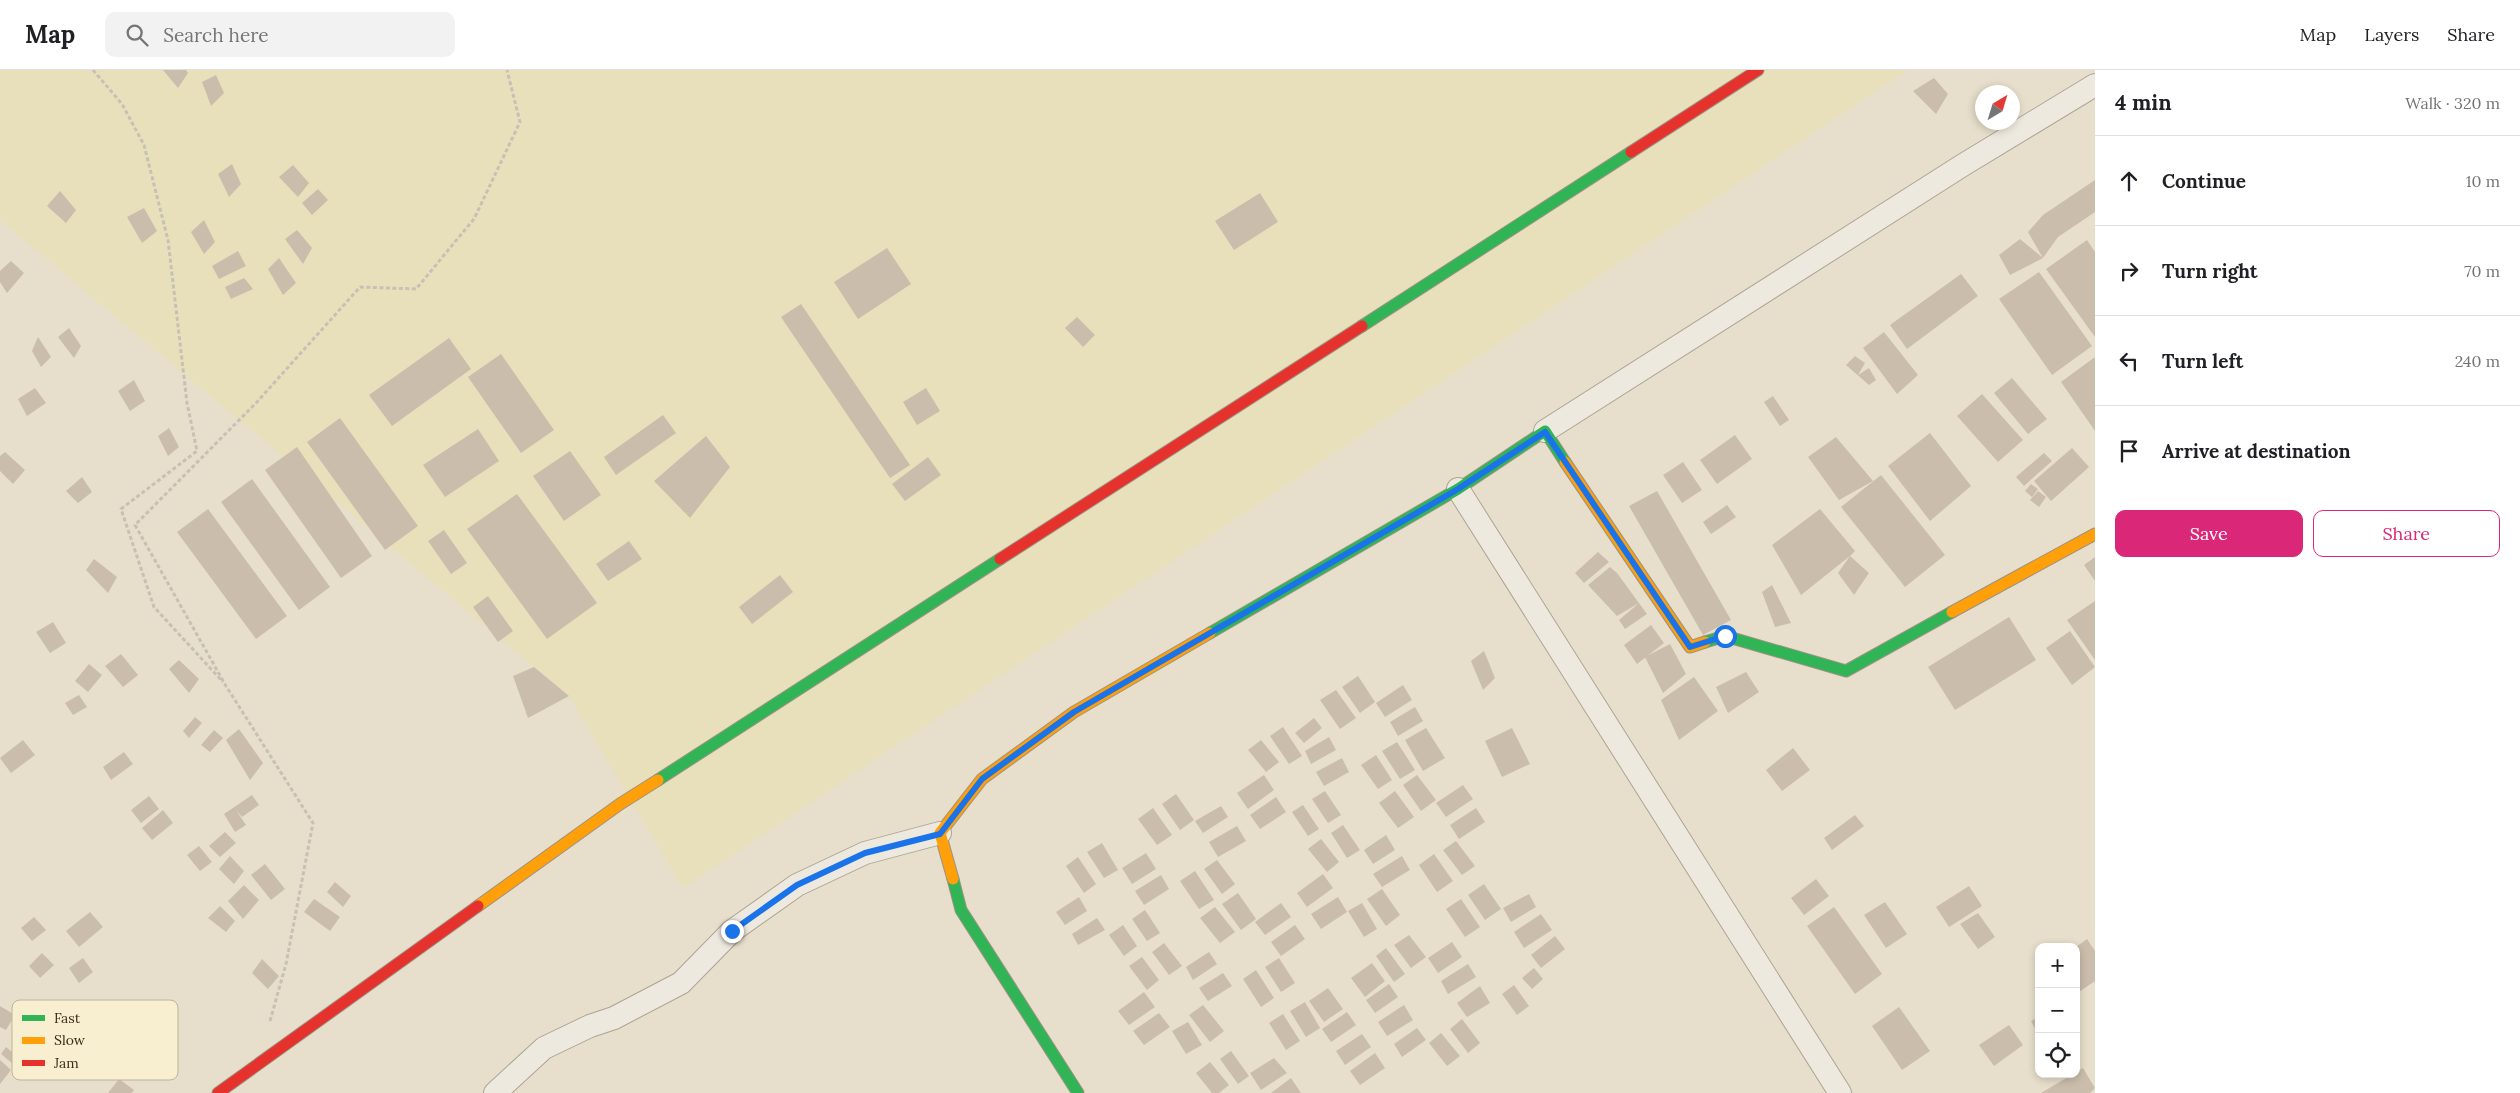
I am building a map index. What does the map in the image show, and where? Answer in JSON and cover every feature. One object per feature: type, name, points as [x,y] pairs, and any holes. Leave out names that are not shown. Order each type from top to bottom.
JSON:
[{"type":"street","points":[[218,1093],[620,804],[1758,70]]},
{"type":"street","points":[[495,1093],[544,1048],[590,1026],[614,1018],[681,983],[732,931],[797,885],[865,853],[940,834],[982,779],[1074,712],[1458,489],[1963,165],[2095,85]]},
{"type":"street","points":[[1545,432],[1690,647],[1725,636],[1846,671],[2095,534]]},
{"type":"street","points":[[1458,489],[1840,1093]]},
{"type":"street","points":[[940,834],[961,910],[1078,1093]]},
{"type":"path","points":[[93,70],[122,104],[144,145],[168,240],[187,403],[198,451],[121,509],[154,607],[226,686]]},
{"type":"path","points":[[268,1028],[286,964],[313,823],[226,686],[135,525],[256,403],[360,287],[416,289],[474,219],[520,122],[507,70]]},
{"type":"shaded area","points":[[0,70],[1908,70],[683,888],[569,696],[0,220]]},
{"type":"building","points":[[163,70],[186,70],[188,73],[178,88]]},
{"type":"building","points":[[216,75],[224,93],[211,106],[202,82]]},
{"type":"building","points":[[1934,78],[1948,94],[1936,114],[1913,91]]},
{"type":"building","points":[[232,164],[241,184],[229,197],[218,174]]},
{"type":"building","points":[[293,165],[309,183],[298,197],[279,177]]},
{"type":"building","points":[[2095,180],[2095,212],[2058,237],[2043,258],[2028,232],[2043,215]]},
{"type":"building","points":[[318,189],[328,200],[312,215],[302,203]]},
{"type":"building","points":[[60,191],[76,210],[66,223],[47,206]]},
{"type":"building","points":[[1260,193],[1278,222],[1234,250],[1215,221]]},
{"type":"building","points":[[144,208],[157,231],[142,243],[127,217]]},
{"type":"building","points":[[204,220],[215,242],[204,254],[191,232]]},
{"type":"building","points":[[297,230],[312,248],[303,264],[285,239]]},
{"type":"building","points":[[2020,239],[2043,258],[2010,275],[1999,255]]},
{"type":"building","points":[[2087,240],[2095,252],[2095,337],[2046,269]]},
{"type":"building","points":[[887,248],[911,284],[858,319],[834,282]]},
{"type":"building","points":[[238,251],[246,266],[219,279],[212,266]]},
{"type":"building","points":[[279,258],[296,283],[283,295],[268,269]]},
{"type":"building","points":[[11,261],[24,273],[7,293],[0,282],[0,271]]},
{"type":"building","points":[[2039,272],[2092,346],[2052,375],[1999,299]]},
{"type":"building","points":[[1961,274],[1978,296],[1907,349],[1890,325]]},
{"type":"building","points":[[244,278],[253,289],[231,299],[225,287]]},
{"type":"building","points":[[801,304],[910,465],[890,478],[781,317]]},
{"type":"building","points":[[1077,317],[1095,335],[1083,347],[1065,328]]},
{"type":"building","points":[[69,328],[81,346],[74,358],[58,337]]},
{"type":"building","points":[[1884,332],[1918,375],[1897,394],[1863,348]]},
{"type":"building","points":[[38,337],[51,357],[41,367],[32,351]]},
{"type":"building","points":[[449,338],[471,369],[392,426],[369,395]]},
{"type":"building","points":[[501,354],[554,430],[521,453],[468,377]]},
{"type":"building","points":[[1855,356],[1865,363],[1858,375],[1869,368],[1876,380],[1869,385],[1846,365]]},
{"type":"building","points":[[2095,357],[2095,431],[2061,382]]},
{"type":"building","points":[[2012,378],[2047,419],[2028,434],[1994,393]]},
{"type":"building","points":[[134,380],[145,401],[130,411],[118,391]]},
{"type":"building","points":[[35,388],[46,403],[27,416],[18,399]]},
{"type":"building","points":[[926,388],[940,411],[917,425],[903,402]]},
{"type":"building","points":[[1982,394],[2023,440],[1998,462],[1957,416]]},
{"type":"building","points":[[1773,396],[1789,420],[1780,426],[1764,402]]},
{"type":"building","points":[[663,415],[676,433],[616,475],[604,457]]},
{"type":"building","points":[[340,418],[418,526],[385,550],[307,442]]},
{"type":"building","points":[[169,428],[179,447],[168,456],[158,436]]},
{"type":"building","points":[[478,429],[499,461],[445,497],[423,465]]},
{"type":"building","points":[[1930,433],[1971,486],[1930,521],[1888,466]]},
{"type":"building","points":[[1735,435],[1752,459],[1717,484],[1700,460]]},
{"type":"building","points":[[706,436],[730,467],[690,518],[654,481]]},
{"type":"building","points":[[1836,437],[1873,481],[1839,500],[1808,457]]},
{"type":"building","points":[[297,447],[372,556],[341,578],[265,470]]},
{"type":"building","points":[[2072,448],[2089,467],[2051,501],[2034,481]]},
{"type":"building","points":[[570,451],[601,495],[564,521],[533,476]]},
{"type":"building","points":[[5,452],[25,470],[13,484],[0,471],[0,456]]},
{"type":"building","points":[[2044,453],[2052,461],[2024,486],[2016,477]]},
{"type":"building","points":[[928,457],[941,475],[905,501],[892,484]]},
{"type":"building","points":[[1683,462],[1702,490],[1682,503],[1663,475]]},
{"type":"building","points":[[1881,475],[1945,555],[1905,587],[1841,507]]},
{"type":"building","points":[[82,477],[92,492],[78,503],[66,491]]},
{"type":"building","points":[[252,479],[330,587],[299,610],[221,502]]},
{"type":"building","points":[[2031,484],[2038,489],[2032,497],[2025,491]]},
{"type":"building","points":[[1657,491],[1731,620],[1703,635],[1629,506]]},
{"type":"building","points":[[2038,491],[2046,497],[2039,507],[2030,500]]},
{"type":"building","points":[[517,494],[597,603],[547,639],[467,529]]},
{"type":"building","points":[[1727,505],[1736,517],[1711,534],[1703,522]]},
{"type":"building","points":[[208,509],[287,616],[256,639],[177,532]]},
{"type":"building","points":[[1820,509],[1855,551],[1801,595],[1772,545]]},
{"type":"building","points":[[444,530],[467,563],[451,574],[428,541]]},
{"type":"building","points":[[629,541],[642,559],[608,581],[596,564]]},
{"type":"building","points":[[1598,552],[1609,562],[1584,583],[1575,573]]},
{"type":"building","points":[[1850,556],[1869,573],[1854,595],[1838,573]]},
{"type":"building","points":[[2095,557],[2095,581],[2084,565]]},
{"type":"building","points":[[94,559],[117,577],[108,593],[86,570]]},
{"type":"building","points":[[1610,567],[1617,573],[1639,603],[1617,616],[1588,585]]},
{"type":"building","points":[[780,575],[793,592],[752,624],[739,607]]},
{"type":"building","points":[[1772,585],[1791,623],[1775,627],[1762,592]]},
{"type":"building","points":[[488,596],[513,631],[498,642],[473,607]]},
{"type":"building","points":[[2095,601],[2095,660],[2067,620]]},
{"type":"building","points":[[1639,603],[1647,614],[1625,629],[1619,620]]},
{"type":"building","points":[[2009,617],[2036,660],[1955,710],[1928,667]]},
{"type":"building","points":[[53,622],[66,643],[50,653],[36,632]]},
{"type":"building","points":[[1651,625],[1664,643],[1637,664],[1624,645]]},
{"type":"building","points":[[2070,631],[2095,667],[2072,685],[2046,648]]},
{"type":"building","points":[[1670,644],[1686,674],[1663,693],[1645,657]]},
{"type":"building","points":[[1484,651],[1495,678],[1483,690],[1471,661]]},
{"type":"building","points":[[121,654],[138,675],[123,687],[105,666]]},
{"type":"building","points":[[179,660],[199,679],[189,693],[169,669]]},
{"type":"building","points":[[89,664],[102,675],[88,692],[75,681]]},
{"type":"building","points":[[534,667],[569,696],[528,718],[513,676]]},
{"type":"building","points":[[1746,672],[1759,692],[1728,713],[1716,687]]},
{"type":"building","points":[[1358,676],[1375,702],[1360,713],[1342,687]]},
{"type":"building","points":[[1694,677],[1718,711],[1679,740],[1661,700]]},
{"type":"building","points":[[1403,685],[1412,700],[1385,717],[1376,703]]},
{"type":"building","points":[[1336,690],[1356,718],[1340,729],[1320,700]]},
{"type":"building","points":[[79,695],[87,707],[73,715],[65,703]]},
{"type":"building","points":[[1415,707],[1423,721],[1398,736],[1390,722]]},
{"type":"building","points":[[195,717],[202,723],[189,738],[183,731]]},
{"type":"building","points":[[1314,718],[1322,728],[1304,743],[1295,733]]},
{"type":"building","points":[[1283,727],[1302,756],[1289,764],[1270,736]]},
{"type":"building","points":[[1426,728],[1445,758],[1423,771],[1405,740]]},
{"type":"building","points":[[1512,728],[1530,764],[1502,777],[1485,741]]},
{"type":"building","points":[[239,729],[263,763],[250,780],[226,740]]},
{"type":"building","points":[[214,730],[223,738],[210,752],[201,745]]},
{"type":"building","points":[[1329,737],[1336,750],[1311,764],[1305,751]]},
{"type":"building","points":[[23,740],[35,755],[11,773],[0,758]]},
{"type":"building","points":[[1261,740],[1279,762],[1266,772],[1248,750]]},
{"type":"building","points":[[1397,742],[1415,770],[1400,779],[1382,751]]},
{"type":"building","points":[[1793,748],[1810,770],[1782,791],[1766,770]]},
{"type":"building","points":[[124,752],[133,764],[111,780],[103,767]]},
{"type":"building","points":[[1376,755],[1392,780],[1378,789],[1361,765]]},
{"type":"building","points":[[1342,758],[1349,772],[1324,786],[1316,772]]},
{"type":"building","points":[[1264,775],[1274,790],[1248,809],[1237,793]]},
{"type":"building","points":[[1417,775],[1436,800],[1421,811],[1403,785]]},
{"type":"building","points":[[1463,785],[1473,799],[1446,817],[1436,803]]},
{"type":"building","points":[[1325,791],[1341,815],[1328,823],[1312,799]]},
{"type":"building","points":[[1395,791],[1414,817],[1398,828],[1379,803]]},
{"type":"building","points":[[1176,794],[1194,820],[1180,830],[1162,804]]},
{"type":"building","points":[[252,795],[259,805],[242,817],[236,810],[246,825],[235,832],[224,814]]},
{"type":"building","points":[[149,796],[159,809],[141,823],[131,810]]},
{"type":"building","points":[[1276,797],[1286,812],[1260,829],[1250,815]]},
{"type":"building","points":[[1303,805],[1319,829],[1308,836],[1292,812]]},
{"type":"building","points":[[1221,806],[1228,817],[1203,833],[1195,821]]},
{"type":"building","points":[[1153,808],[1172,835],[1157,845],[1138,819]]},
{"type":"building","points":[[1476,808],[1485,822],[1459,839],[1450,825]]},
{"type":"building","points":[[163,810],[173,823],[152,840],[142,828]]},
{"type":"building","points":[[1855,815],[1864,826],[1832,850],[1824,838]]},
{"type":"building","points":[[1343,825],[1360,850],[1347,858],[1331,833]]},
{"type":"building","points":[[1237,826],[1246,841],[1218,857],[1209,842]]},
{"type":"building","points":[[225,832],[236,843],[220,857],[209,846]]},
{"type":"building","points":[[1386,835],[1395,850],[1373,864],[1364,850]]},
{"type":"building","points":[[1321,839],[1339,862],[1327,872],[1308,849]]},
{"type":"building","points":[[1456,841],[1475,866],[1462,875],[1443,850]]},
{"type":"building","points":[[1102,843],[1118,870],[1104,878],[1087,852]]},
{"type":"building","points":[[199,846],[212,862],[200,871],[187,855]]},
{"type":"building","points":[[1146,853],[1156,869],[1132,884],[1122,868]]},
{"type":"building","points":[[1434,854],[1453,881],[1437,892],[1419,865]]},
{"type":"building","points":[[230,856],[244,871],[234,884],[219,869]]},
{"type":"building","points":[[1402,856],[1410,870],[1382,887],[1373,874]]},
{"type":"building","points":[[1078,857],[1096,884],[1084,893],[1066,866]]},
{"type":"building","points":[[1217,860],[1235,884],[1222,894],[1204,869]]},
{"type":"building","points":[[265,864],[285,889],[271,900],[251,875]]},
{"type":"building","points":[[1195,871],[1214,900],[1199,909],[1180,881]]},
{"type":"building","points":[[1323,874],[1333,888],[1307,907],[1297,893]]},
{"type":"building","points":[[1161,875],[1169,889],[1144,905],[1135,891]]},
{"type":"building","points":[[1816,879],[1829,896],[1804,915],[1791,898]]},
{"type":"building","points":[[335,882],[351,896],[343,907],[327,892]]},
{"type":"building","points":[[1484,884],[1501,909],[1485,920],[1468,895]]},
{"type":"building","points":[[244,885],[259,900],[243,919],[228,901]]},
{"type":"building","points":[[1969,886],[1982,906],[1949,927],[1936,907]]},
{"type":"building","points":[[1382,889],[1400,915],[1386,926],[1367,899]]},
{"type":"building","points":[[1238,893],[1256,919],[1241,930],[1222,904]]},
{"type":"building","points":[[1529,894],[1536,907],[1511,922],[1503,908]]},
{"type":"building","points":[[1079,897],[1087,911],[1065,925],[1056,912]]},
{"type":"building","points":[[1338,897],[1347,912],[1321,929],[1311,914]]},
{"type":"building","points":[[314,899],[340,917],[330,931],[304,912]]},
{"type":"building","points":[[1461,899],[1480,927],[1465,937],[1446,909]]},
{"type":"building","points":[[1885,902],[1907,934],[1886,948],[1864,915]]},
{"type":"building","points":[[1281,903],[1291,917],[1265,935],[1255,922]]},
{"type":"building","points":[[1362,903],[1377,929],[1364,937],[1348,911]]},
{"type":"building","points":[[220,906],[235,921],[226,932],[208,918]]},
{"type":"building","points":[[1215,907],[1235,932],[1220,943],[1200,918]]},
{"type":"building","points":[[1834,907],[1882,974],[1855,994],[1807,926]]},
{"type":"building","points":[[1145,910],[1160,933],[1147,941],[1132,919]]},
{"type":"building","points":[[90,912],[103,927],[79,947],[66,931]]},
{"type":"building","points":[[1978,913],[1995,937],[1978,949],[1960,924]]},
{"type":"building","points":[[1541,914],[1552,930],[1524,948],[1514,932]]},
{"type":"building","points":[[34,917],[46,930],[32,941],[21,928]]},
{"type":"building","points":[[1097,918],[1105,930],[1078,945],[1072,934]]},
{"type":"building","points":[[1123,925],[1137,946],[1124,956],[1109,935]]},
{"type":"building","points":[[1295,925],[1305,939],[1281,956],[1271,942]]},
{"type":"building","points":[[1409,935],[1426,957],[1411,968],[1394,945]]},
{"type":"building","points":[[1555,936],[1565,949],[1541,968],[1531,955]]},
{"type":"building","points":[[2087,939],[2095,951],[2095,981],[2080,991],[2080,988],[2080,944]]},
{"type":"building","points":[[1452,942],[1462,957],[1438,973],[1428,958]]},
{"type":"building","points":[[1164,943],[1182,966],[1169,975],[1152,952]]},
{"type":"building","points":[[1386,948],[1405,974],[1394,982],[1376,956]]},
{"type":"building","points":[[1209,952],[1217,964],[1193,980],[1186,967]]},
{"type":"building","points":[[42,953],[54,965],[40,978],[29,966]]},
{"type":"building","points":[[1142,957],[1159,980],[1147,990],[1129,966]]},
{"type":"building","points":[[83,958],[93,972],[79,983],[69,968]]},
{"type":"building","points":[[1279,958],[1295,983],[1281,992],[1265,967]]},
{"type":"building","points":[[262,959],[279,976],[268,989],[252,973]]},
{"type":"building","points":[[1372,963],[1385,981],[1365,997],[1351,978]]},
{"type":"building","points":[[1468,964],[1476,977],[1448,994],[1441,981]]},
{"type":"building","points":[[1534,968],[1543,979],[1532,989],[1522,978]]},
{"type":"building","points":[[1256,970],[1274,998],[1261,1007],[1243,979]]},
{"type":"building","points":[[1223,973],[1232,986],[1208,1001],[1199,988]]},
{"type":"building","points":[[1389,984],[1398,997],[1375,1013],[1366,1000]]},
{"type":"building","points":[[1514,985],[1529,1006],[1517,1015],[1502,994]]},
{"type":"building","points":[[1480,986],[1490,1003],[1467,1017],[1457,1003]]},
{"type":"building","points":[[1328,988],[1343,1009],[1324,1022],[1309,1001]]},
{"type":"building","points":[[1144,992],[1155,1007],[1129,1025],[1118,1011]]},
{"type":"building","points":[[1305,1002],[1320,1028],[1306,1037],[1290,1011]]},
{"type":"building","points":[[1203,1005],[1224,1031],[1210,1042],[1189,1015]]},
{"type":"building","points":[[1404,1005],[1413,1020],[1387,1036],[1378,1022]]},
{"type":"building","points":[[0,1006],[12,1013],[12,1020],[6,1030],[0,1027]]},
{"type":"building","points":[[1899,1007],[1930,1051],[1902,1070],[1872,1026]]},
{"type":"building","points":[[1347,1012],[1356,1025],[1331,1042],[1322,1029]]},
{"type":"building","points":[[1159,1013],[1170,1027],[1144,1045],[1133,1031]]},
{"type":"building","points":[[1283,1014],[1300,1041],[1286,1050],[1269,1023]]},
{"type":"building","points":[[1462,1019],[1480,1043],[1468,1053],[1450,1029]]},
{"type":"building","points":[[2035,1019],[2035,1028],[2031,1021]]},
{"type":"building","points":[[1188,1022],[1202,1045],[1186,1054],[1172,1031]]},
{"type":"building","points":[[2009,1025],[2023,1045],[1994,1066],[1979,1045]]},
{"type":"building","points":[[1417,1028],[1426,1040],[1402,1057],[1394,1044]]},
{"type":"building","points":[[1441,1033],[1460,1056],[1447,1066],[1429,1043]]},
{"type":"building","points":[[1362,1034],[1371,1047],[1345,1065],[1336,1051]]},
{"type":"building","points":[[6,1047],[12,1052],[12,1063],[1,1054]]},
{"type":"building","points":[[1231,1051],[1249,1076],[1238,1084],[1220,1059]]},
{"type":"building","points":[[1375,1053],[1385,1068],[1360,1085],[1350,1071]]},
{"type":"building","points":[[1274,1058],[1287,1073],[1261,1090],[1250,1073]]},
{"type":"building","points":[[0,1060],[11,1070],[0,1084]]},
{"type":"building","points":[[1210,1062],[1229,1085],[1219,1093],[1212,1093],[1196,1073]]},
{"type":"building","points":[[2083,1068],[2095,1088],[2090,1093],[2041,1093],[2066,1078],[2080,1078],[2080,1070]]},
{"type":"building","points":[[1291,1078],[1301,1093],[1271,1093]]},
{"type":"building","points":[[118,1080],[134,1090],[132,1093],[108,1093]]},
{"type":"traffic: fast","points":[[1362,326],[1631,152]]},
{"type":"traffic: fast","points":[[1210,633],[1458,489],[1545,431],[1565,462]]},
{"type":"traffic: fast","points":[[658,780],[1000,559]]},
{"type":"traffic: fast","points":[[1705,642],[1725,636],[1846,671],[1952,612]]},
{"type":"traffic: fast","points":[[953,879],[961,910],[1078,1093]]},
{"type":"traffic: slow","points":[[1565,462],[1690,647],[1705,642]]},
{"type":"traffic: slow","points":[[1952,612],[2095,534]]},
{"type":"traffic: slow","points":[[953,879],[940,833],[982,779],[1074,712],[1210,633]]},
{"type":"traffic: slow","points":[[478,906],[620,804],[658,780]]},
{"type":"traffic: jam","points":[[1631,152],[1758,70]]},
{"type":"traffic: jam","points":[[1000,559],[1362,326]]},
{"type":"traffic: jam","points":[[218,1093],[478,906]]},
{"type":"route","points":[[732,931],[797,885],[865,853],[940,834],[982,779],[1074,712],[1458,489],[1545,432],[1690,647],[1725,636]]}]
